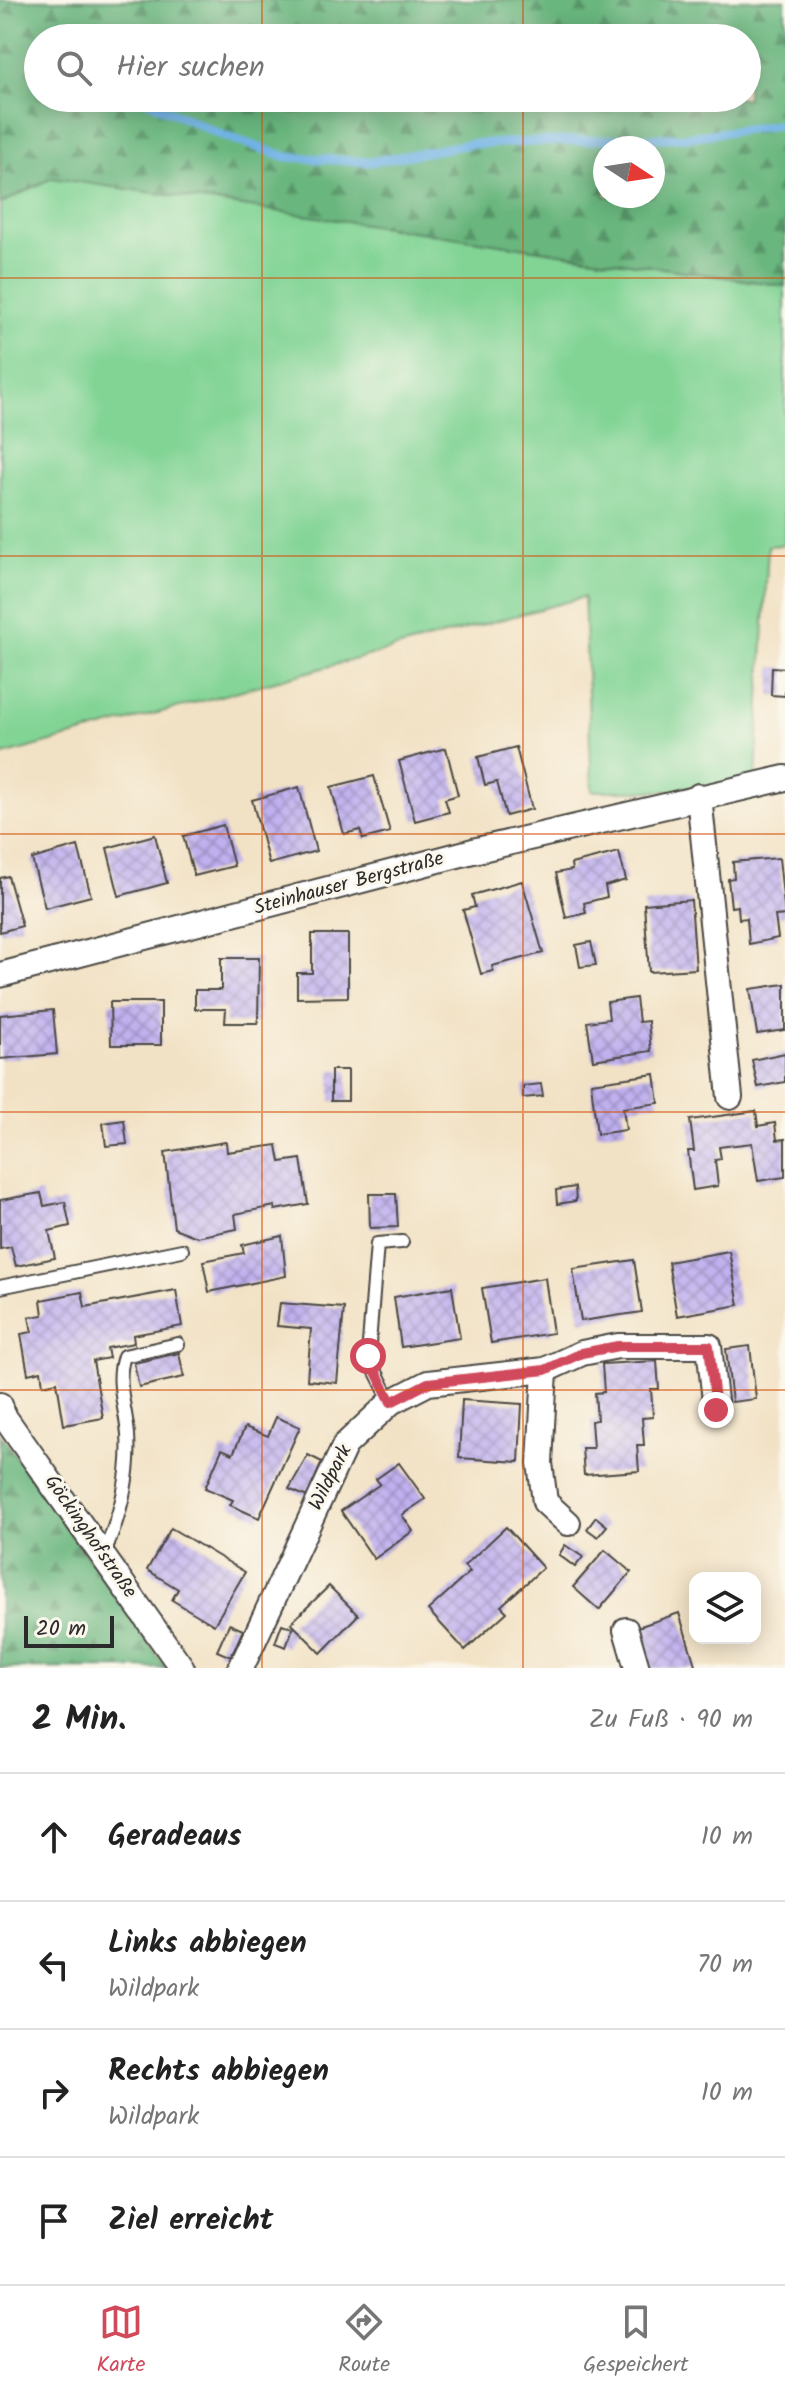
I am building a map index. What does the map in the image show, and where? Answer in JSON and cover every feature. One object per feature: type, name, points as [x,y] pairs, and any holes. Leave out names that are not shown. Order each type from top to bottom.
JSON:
[{"type":"street","name":"Steinhauser Bergstraße","points":[[0,975],[473,851],[785,778]]},
{"type":"street","points":[[699,796],[730,1097]]},
{"type":"street","name":"Wildpark","points":[[241,1668],[345,1445],[391,1402],[428,1383],[545,1370],[582,1353],[618,1346],[709,1346],[716,1410]]},
{"type":"street","points":[[545,1370],[540,1463],[543,1489],[545,1502],[568,1523]]},
{"type":"street","name":"Göckinghofstraße","points":[[1,1414],[182,1668]]},
{"type":"street","points":[[626,1630],[637,1668]]},
{"type":"lane","points":[[391,1402],[368,1356],[377,1244],[402,1242]]},
{"type":"lane","points":[[0,1287],[182,1250]]},
{"type":"lane","points":[[103,1556],[118,1522],[125,1486],[128,1437],[118,1371],[124,1356],[178,1344]]},
{"type":"green space","points":[[0,0],[785,0],[785,286],[52,178],[0,204]]},
{"type":"green space","points":[[49,177],[785,286],[785,545],[768,546],[756,777],[698,791],[592,791],[584,597],[0,756],[0,204]]},
{"type":"green space","points":[[0,1434],[166,1668],[0,1668]]},
{"type":"building","points":[[772,667],[785,668],[785,696],[771,695]]},
{"type":"building","points":[[516,747],[532,809],[506,816],[497,782],[485,785],[478,757]]},
{"type":"building","points":[[446,748],[458,795],[445,799],[449,812],[415,821],[399,761]]},
{"type":"building","points":[[374,776],[390,832],[363,839],[360,830],[344,834],[331,787]]},
{"type":"building","points":[[299,787],[316,851],[269,864],[252,800]]},
{"type":"building","points":[[223,825],[234,866],[194,876],[183,836]]},
{"type":"building","points":[[155,835],[167,883],[119,896],[107,848]]},
{"type":"building","points":[[78,846],[91,896],[45,908],[32,859]]},
{"type":"building","points":[[619,852],[626,880],[605,886],[607,897],[584,903],[586,913],[566,918],[556,873],[572,870],[571,864]]},
{"type":"building","points":[[779,858],[785,915],[775,916],[778,938],[749,944],[747,918],[739,919],[738,906],[731,907],[728,879],[734,878],[733,862]]},
{"type":"building","points":[[8,876],[22,926],[0,932],[0,878]]},
{"type":"building","points":[[522,881],[543,953],[492,966],[493,971],[481,974],[463,910],[475,907],[472,895]]},
{"type":"building","points":[[691,900],[696,969],[649,972],[644,904]]},
{"type":"building","points":[[312,934],[348,934],[348,997],[297,998],[297,973],[312,973]]},
{"type":"building","points":[[591,942],[596,965],[580,967],[576,945]]},
{"type":"building","points":[[221,958],[259,958],[258,1023],[225,1023],[226,1009],[195,1009],[195,990],[221,990]]},
{"type":"building","points":[[785,984],[785,1030],[757,1034],[750,989]]},
{"type":"building","points":[[636,998],[639,1022],[648,1021],[651,1051],[593,1060],[587,1022],[609,1019],[607,1002]]},
{"type":"building","points":[[110,1002],[161,1002],[161,1045],[111,1045]]},
{"type":"building","points":[[53,1010],[57,1054],[0,1059],[0,1015]]},
{"type":"building","points":[[785,1053],[785,1082],[758,1087],[752,1060]]},
{"type":"building","points":[[331,1070],[348,1070],[348,1101],[331,1101]]},
{"type":"building","points":[[655,1074],[659,1103],[623,1108],[626,1130],[597,1134],[591,1083]]},
{"type":"building","points":[[541,1084],[543,1096],[523,1098],[523,1086]]},
{"type":"building","points":[[756,1111],[758,1126],[775,1123],[777,1140],[785,1139],[785,1177],[758,1181],[752,1143],[719,1147],[721,1159],[715,1160],[718,1186],[693,1190],[688,1151],[694,1151],[690,1120]]},
{"type":"building","points":[[124,1120],[127,1144],[106,1146],[103,1123]]},
{"type":"building","points":[[226,1142],[227,1152],[277,1145],[280,1162],[301,1159],[308,1204],[275,1210],[275,1206],[235,1214],[237,1229],[197,1237],[174,1228],[165,1152]]},
{"type":"building","points":[[575,1187],[576,1201],[557,1204],[556,1190]]},
{"type":"building","points":[[41,1193],[44,1206],[65,1202],[70,1226],[49,1231],[55,1258],[16,1266],[11,1247],[0,1249],[0,1200]]},
{"type":"building","points":[[369,1194],[396,1194],[398,1227],[370,1228]]},
{"type":"building","points":[[282,1236],[286,1276],[209,1292],[203,1261],[244,1253],[242,1245]]},
{"type":"building","points":[[729,1251],[739,1305],[677,1316],[668,1262]]},
{"type":"building","points":[[634,1260],[642,1312],[581,1321],[573,1269]]},
{"type":"building","points":[[545,1278],[553,1333],[491,1343],[482,1288]]},
{"type":"building","points":[[452,1287],[460,1338],[401,1347],[394,1297]]},
{"type":"building","points":[[176,1290],[182,1326],[133,1335],[134,1343],[107,1348],[109,1358],[93,1361],[103,1418],[64,1425],[57,1382],[43,1385],[41,1371],[28,1374],[21,1334],[32,1332],[29,1317],[43,1315],[41,1300],[82,1292],[85,1307]]},
{"type":"building","points":[[280,1303],[344,1308],[337,1383],[307,1380],[311,1329],[277,1326]]},
{"type":"building","points":[[750,1346],[756,1399],[732,1402],[726,1349]]},
{"type":"building","points":[[179,1353],[184,1377],[139,1387],[134,1363]]},
{"type":"building","points":[[657,1361],[659,1389],[651,1389],[653,1417],[642,1418],[644,1445],[637,1445],[639,1471],[584,1475],[582,1448],[593,1448],[591,1421],[597,1420],[595,1393],[604,1392],[602,1364]]},
{"type":"building","points":[[462,1400],[522,1404],[519,1462],[459,1458]]},
{"type":"building","points":[[276,1417],[300,1427],[259,1518],[230,1505],[233,1500],[205,1488],[222,1449],[233,1454],[245,1427],[268,1436]]},
{"type":"building","points":[[308,1455],[322,1462],[307,1497],[289,1489]]},
{"type":"building","points":[[399,1463],[425,1499],[402,1515],[413,1531],[374,1559],[341,1511],[380,1484],[376,1479]]},
{"type":"building","points":[[596,1517],[607,1526],[598,1537],[587,1529]]},
{"type":"building","points":[[506,1527],[543,1568],[501,1606],[507,1612],[465,1650],[428,1610],[470,1572],[464,1566]]},
{"type":"building","points":[[171,1528],[245,1572],[214,1625],[172,1600],[178,1589],[147,1570]]},
{"type":"building","points":[[565,1545],[583,1557],[575,1567],[559,1555]]},
{"type":"building","points":[[605,1550],[631,1572],[599,1610],[573,1587]]},
{"type":"building","points":[[329,1586],[358,1615],[321,1653],[291,1623]]},
{"type":"building","points":[[679,1613],[696,1668],[645,1668],[632,1629]]},
{"type":"building","points":[[229,1624],[243,1630],[231,1657],[217,1651]]},
{"type":"building","points":[[282,1624],[293,1628],[286,1647],[275,1643]]},
{"type":"waterway","points":[[172,112],[224,136],[287,157],[371,162],[469,144],[688,137],[785,124]]},
{"type":"route","points":[[368,1356],[391,1402],[428,1383],[545,1370],[582,1353],[618,1346],[709,1346],[716,1410]]}]
